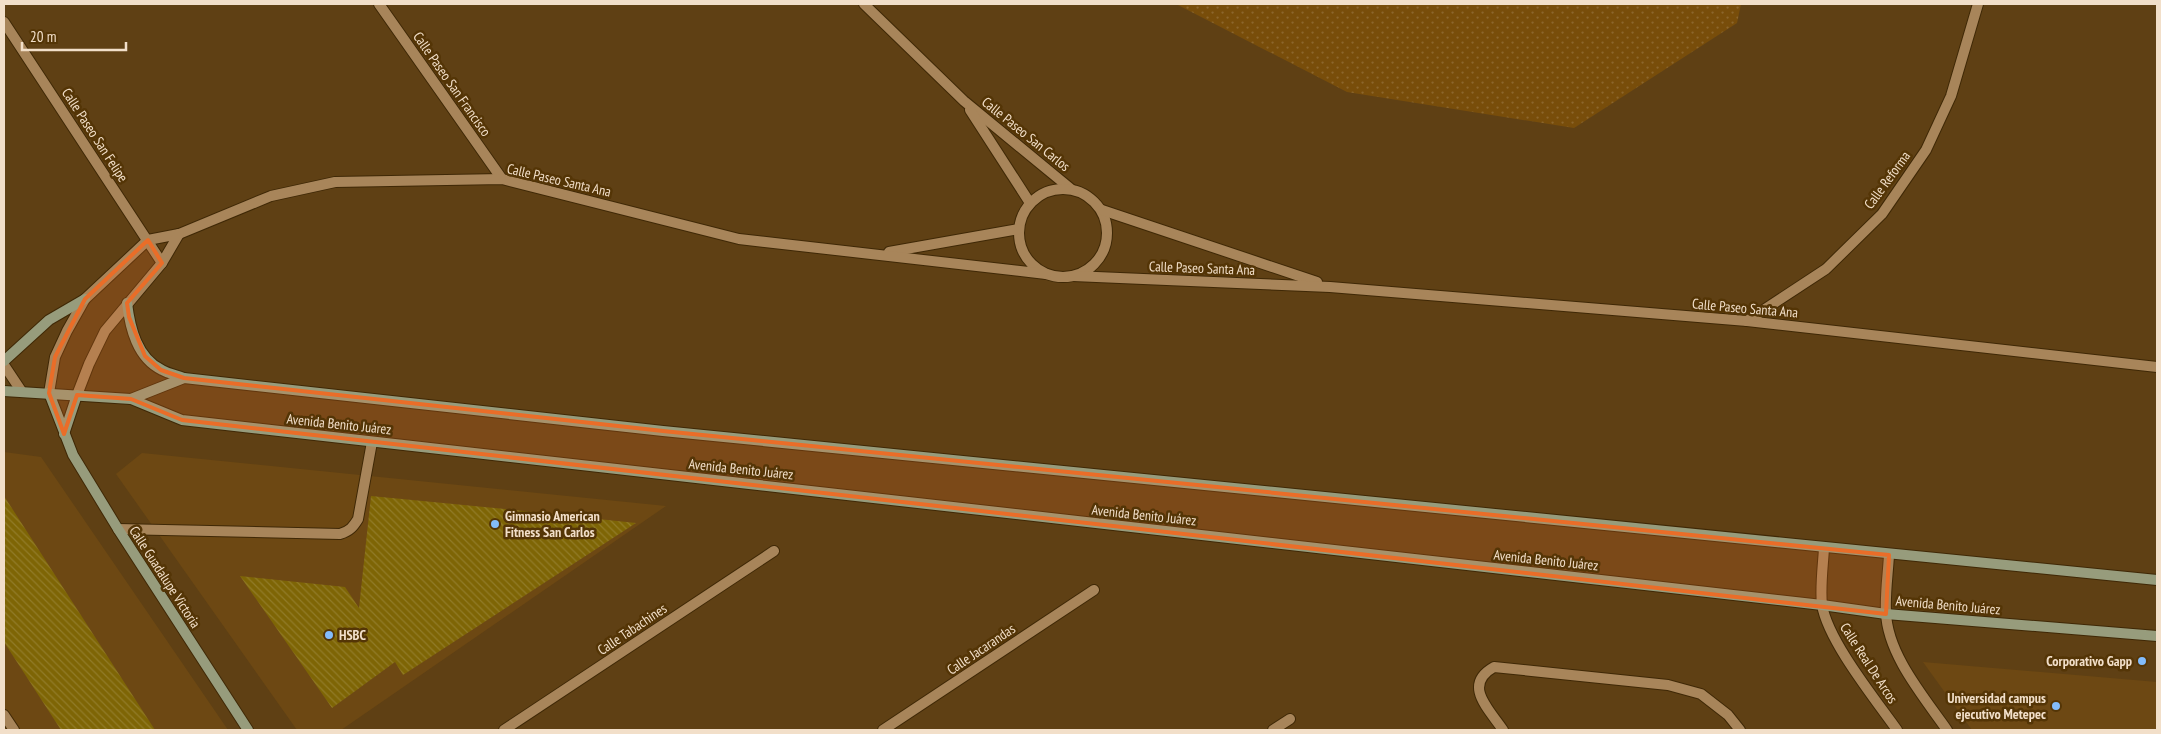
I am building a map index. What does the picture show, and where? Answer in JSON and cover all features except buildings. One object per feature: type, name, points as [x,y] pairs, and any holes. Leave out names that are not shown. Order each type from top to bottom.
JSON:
[{"type":"main road","points":[[4,361],[49,320],[85,299]]},
{"type":"main road","points":[[127,303],[134,338],[145,356],[161,370],[184,378]]},
{"type":"main road","name":"Avenida Benito Juárez","points":[[131,399],[184,378],[663,431],[1889,555],[2157,580]]},
{"type":"main road","name":"Avenida Benito Juárez","points":[[4,391],[131,399],[182,420],[372,442],[1822,605],[1886,614],[2157,636]]},
{"type":"main road","name":"Calle Guadalupe Victoria","points":[[49,393],[73,455],[118,530],[248,730]]},
{"type":"main road","points":[[64,434],[78,395]]},
{"type":"street","name":"Calle Paseo San Francisco","points":[[379,4],[502,179]]},
{"type":"street","name":"Calle Paseo San Carlos","points":[[864,4],[964,101],[1071,189]]},
{"type":"street","name":"Calle Reforma","points":[[1747,320],[1826,269],[1882,214],[1926,150],[1951,96],[1979,5]]},
{"type":"street","name":"Calle Paseo San Felipe","points":[[4,22],[162,263]]},
{"type":"street","name":"Calle Paseo San Carlos","points":[[964,101],[1030,203]]},
{"type":"street","name":"Calle Paseo Santa Ana","points":[[148,240],[179,234],[271,196],[335,182],[502,179],[740,239],[1046,274]]},
{"type":"street","points":[[1071,189],[1084,192],[1102,210],[1108,226],[1107,243],[1100,257],[1089,269],[1073,276],[1060,277],[1046,274],[1034,266],[1025,256],[1020,243],[1019,229],[1022,215],[1030,203],[1049,190],[1071,189]]},
{"type":"street","name":"Calle Paseo Santa Ana","points":[[1102,210],[1330,287]]},
{"type":"street","name":"Calle Paseo Santa Ana","points":[[878,254],[1019,229]]},
{"type":"street","points":[[78,395],[89,364],[105,331],[162,263],[179,234]]},
{"type":"street","points":[[49,393],[55,357],[85,299],[148,240]]},
{"type":"street","name":"Calle Paseo Santa Ana","points":[[1073,276],[1330,287],[1747,320],[2157,367]]},
{"type":"street","points":[[4,365],[22,392]]},
{"type":"street","points":[[118,530],[340,534],[348,532],[354,527],[358,519],[372,442]]},
{"type":"street","name":"Calle Real De Arcos","points":[[1824,548],[1822,605],[1828,624],[1841,649],[1897,730]]},
{"type":"street","name":"Calle Tabachines","points":[[504,730],[774,551]]},
{"type":"street","name":"Calle Real De Arcos","points":[[1889,555],[1886,614],[1893,646],[1899,659],[1947,730]]},
{"type":"street","name":"Calle Jacarandas","points":[[883,730],[1094,590]]},
{"type":"street","points":[[1503,730],[1480,695],[1478,686],[1479,679],[1484,672],[1494,667],[1668,685],[1701,694],[1728,715],[1740,730]]},
{"type":"street","points":[[4,715],[14,730]]},
{"type":"street","points":[[1274,730],[1290,719]]},
{"type":"highlighted area","points":[[148,240],[162,263],[127,303],[129,317],[145,356],[161,370],[184,378],[663,431],[1889,555],[1886,614],[182,420],[131,399],[77,395],[64,434],[49,393],[55,357],[85,299]]},
{"type":"shaded area","points":[[1176,4],[1741,4],[1737,23],[1574,128],[1347,92]]},
{"type":"shaded area","points":[[4,452],[41,457],[228,730],[4,730]]},
{"type":"shaded area","points":[[142,453],[666,506],[341,730],[297,730],[116,474]]},
{"type":"shaded area","name":"Universidad campus ejecutivo Metepec","points":[[1923,662],[2157,682],[2157,730],[1972,730]]},
{"type":"place","name":"Gimnasio American Fitness San Carlos","points":[[495,524]]},
{"type":"place","name":"HSBC","points":[[329,635]]},
{"type":"place","name":"Corporativo Gapp","points":[[2142,661]]},
{"type":"place","name":"Universidad campus ejecutivo Metepec","points":[[2056,706]]}]
